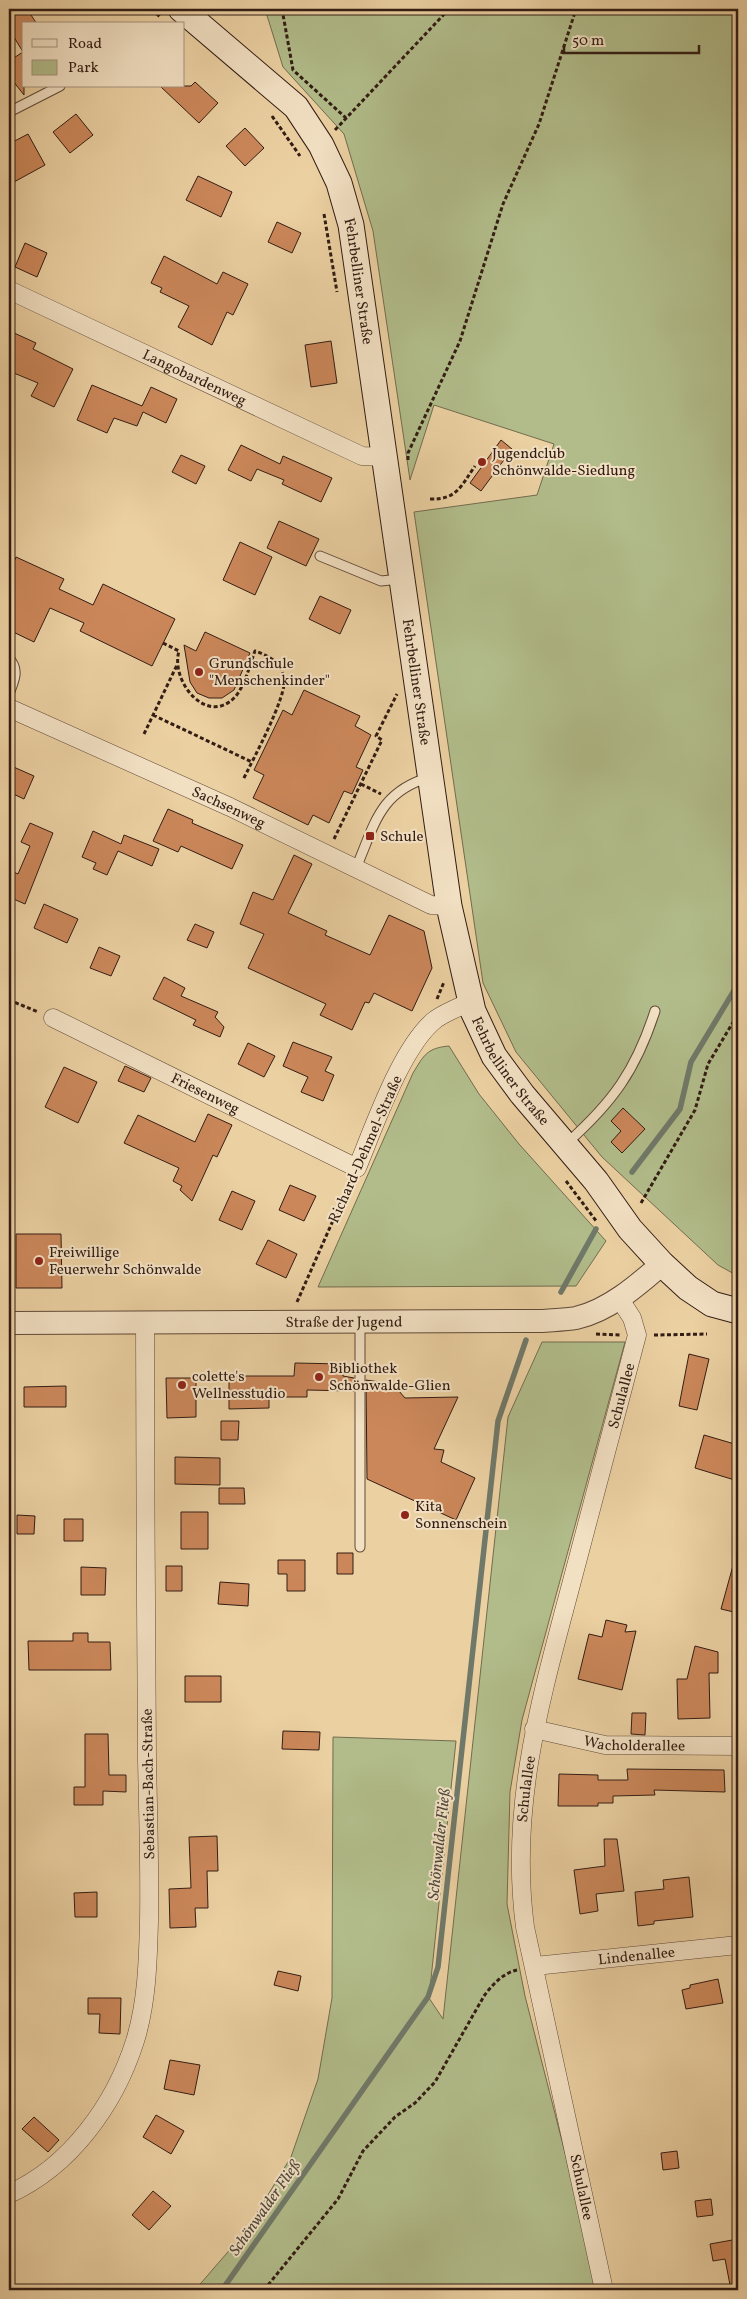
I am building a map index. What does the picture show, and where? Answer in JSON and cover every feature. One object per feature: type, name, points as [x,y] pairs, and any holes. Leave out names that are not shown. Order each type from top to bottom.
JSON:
[{"type":"main road","name":"Fehrbelliner Straße","points":[[183,16],[296,107],[321,145],[338,184],[351,225],[448,906],[470,1002],[494,1056],[522,1094],[596,1181],[630,1229],[662,1264],[688,1288],[712,1304],[738,1311]]},
{"type":"street","name":"Langobardenweg","points":[[9,290],[362,456],[383,457]]},
{"type":"street","name":"Sachsenweg","points":[[9,708],[130,761],[327,854],[431,906],[448,906]]},
{"type":"street","name":"Richard-Dehmel-Straße","points":[[357,1168],[390,1087],[421,1034],[437,1019],[470,1002]]},
{"type":"street","name":"Friesenweg","points":[[53,1018],[357,1168]]},
{"type":"street","name":"Straße der Jugend","points":[[9,1323],[541,1321],[577,1317],[619,1298],[662,1264]]},
{"type":"street","points":[[619,1298],[632,1318],[637,1335]]},
{"type":"street","name":"Sebastian-Bach-Straße","points":[[9,2194],[48,2171],[73,2148],[95,2120],[117,2086],[135,2040],[143,2002],[148,1953],[150,1862],[147,1758],[145,1322]]},
{"type":"street","name":"Schulallee","points":[[604,2290],[526,1927],[520,1889],[521,1823],[534,1729],[637,1335]]},
{"type":"street","name":"Wacholderallee","points":[[534,1729],[605,1745],[738,1746]]},
{"type":"street","name":"Lindenallee","points":[[535,1966],[738,1944]]},
{"type":"lane","points":[[9,112],[56,88]]},
{"type":"lane","points":[[320,556],[381,581],[402,579]]},
{"type":"lane","points":[[9,658],[16,668],[16,676],[9,694]]},
{"type":"lane","points":[[356,868],[378,814],[389,798],[414,782],[430,777]]},
{"type":"lane","points":[[565,1145],[604,1108],[628,1076],[646,1040],[655,1012]]},
{"type":"lane","points":[[360,1321],[360,1547]]},
{"type":"path","points":[[282,9],[293,70],[346,118]]},
{"type":"path","points":[[321,145],[449,9]]},
{"type":"path","points":[[408,454],[460,341],[502,204],[539,124],[576,9]]},
{"type":"path","points":[[430,499],[444,500],[454,494],[475,466]]},
{"type":"path","points":[[144,734],[177,665],[179,651],[163,644]]},
{"type":"path","points":[[177,665],[180,677],[192,697],[207,705],[216,706],[236,696],[255,650],[275,660],[281,668],[285,686],[243,780]]},
{"type":"path","points":[[327,854],[382,740],[376,736],[397,693],[401,691]]},
{"type":"path","points":[[153,715],[252,762]]},
{"type":"path","points":[[361,784],[389,798]]},
{"type":"path","points":[[9,1000],[53,1018]]},
{"type":"path","points":[[641,1203],[696,1110],[708,1064],[738,1014]]},
{"type":"path","name":"Richard-Dehmel-Straße","points":[[293,1322],[295,1307],[357,1168]]},
{"type":"path","points":[[637,1335],[707,1334]]},
{"type":"path","points":[[264,2290],[338,2199],[363,2150],[396,2116],[415,2103],[435,2082],[470,2018],[493,1984],[510,1971],[535,1966]]},
{"type":"green space","points":[[265,9],[738,9],[738,1276],[718,1265],[602,1157],[516,1052],[483,983],[414,512],[537,495],[554,444],[434,405],[410,480],[373,231],[344,134],[283,67]]},
{"type":"green space","points":[[449,1046],[479,1094],[519,1144],[606,1241],[576,1286],[318,1287],[413,1073],[420,1061],[431,1051]]},
{"type":"green space","points":[[542,1342],[625,1342],[522,1720],[510,1792],[507,1904],[525,1996],[600,2290],[195,2290],[246,2231],[291,2157],[318,2079],[332,1998],[333,1737],[456,1741],[429,1998],[443,2019],[508,1417]]},
{"type":"building","points":[[9,9],[27,9],[36,22],[22,22],[22,50],[9,29]]},
{"type":"building","points":[[22,53],[22,88],[24,88],[24,95],[9,76],[9,61]]},
{"type":"building","points":[[195,82],[218,103],[199,123],[162,88],[185,88],[185,86],[191,86]]},
{"type":"building","points":[[76,114],[93,135],[70,153],[53,132]]},
{"type":"building","points":[[245,128],[264,148],[245,166],[226,146]]},
{"type":"building","points":[[28,134],[45,165],[14,182],[9,172],[9,144]]},
{"type":"building","points":[[198,176],[232,192],[221,217],[186,200]]},
{"type":"building","points":[[277,222],[301,233],[292,253],[268,242]]},
{"type":"building","points":[[25,243],[47,253],[37,277],[15,267]]},
{"type":"building","points":[[164,256],[217,284],[223,272],[248,284],[233,315],[227,312],[212,345],[178,327],[189,306],[160,292],[162,288],[151,283]]},
{"type":"building","points":[[12,332],[36,343],[33,349],[73,369],[54,407],[31,396],[38,383],[9,371],[9,341]]},
{"type":"building","points":[[331,341],[337,383],[311,387],[305,345]]},
{"type":"building","points":[[92,385],[142,406],[151,387],[177,399],[166,423],[143,412],[137,426],[114,418],[107,433],[77,420]]},
{"type":"building","points":[[501,440],[512,449],[481,491],[470,483]]},
{"type":"building","points":[[241,445],[280,464],[283,456],[332,478],[321,502],[282,484],[284,480],[257,469],[251,481],[228,470]]},
{"type":"building","points":[[181,455],[205,466],[196,484],[172,472]]},
{"type":"building","points":[[279,521],[319,539],[306,566],[267,548]]},
{"type":"building","points":[[240,542],[272,557],[255,595],[223,580]]},
{"type":"building","points":[[16,557],[64,579],[59,589],[93,605],[103,584],[175,619],[152,666],[80,631],[84,623],[50,608],[34,642],[9,630],[9,573]]},
{"type":"building","points":[[320,596],[351,610],[340,634],[309,619]]},
{"type":"building","points":[[205,632],[250,653],[234,690],[222,698],[209,698],[197,693],[190,682],[184,645],[196,651]]},
{"type":"building","points":[[304,690],[360,716],[355,726],[371,735],[356,767],[363,770],[352,794],[344,791],[329,823],[313,815],[308,825],[253,798],[264,775],[254,770],[283,710],[292,715]]},
{"type":"building","points":[[9,765],[34,776],[24,799],[9,792]]},
{"type":"building","points":[[168,809],[193,820],[192,823],[243,845],[232,869],[181,846],[178,852],[153,841]]},
{"type":"building","points":[[30,823],[53,833],[25,904],[9,897],[9,870],[18,874],[30,846],[21,842]]},
{"type":"building","points":[[93,831],[121,844],[124,835],[159,849],[152,866],[118,851],[107,875],[93,869],[96,863],[82,857]]},
{"type":"building","points":[[294,855],[312,864],[288,913],[327,931],[325,935],[370,955],[389,915],[424,931],[432,968],[412,1011],[374,993],[369,1003],[365,1002],[352,1030],[320,1015],[326,1004],[248,968],[264,934],[240,924],[253,892],[273,900]]},
{"type":"building","points":[[44,904],[78,919],[67,943],[34,928]]},
{"type":"building","points":[[195,924],[214,932],[207,948],[187,940]]},
{"type":"building","points":[[99,947],[120,956],[111,976],[90,968]]},
{"type":"building","points":[[164,977],[185,988],[181,996],[218,1012],[215,1017],[224,1027],[220,1037],[193,1025],[196,1020],[153,999]]},
{"type":"building","points":[[293,1042],[332,1057],[325,1071],[334,1075],[323,1101],[301,1092],[308,1077],[283,1066]]},
{"type":"building","points":[[248,1043],[275,1056],[264,1077],[238,1064]]},
{"type":"building","points":[[125,1066],[151,1078],[144,1092],[118,1081]]},
{"type":"building","points":[[64,1067],[97,1082],[78,1123],[45,1107]]},
{"type":"building","points":[[623,1108],[645,1129],[622,1153],[611,1142],[621,1131],[611,1121]]},
{"type":"building","points":[[208,1114],[232,1125],[217,1157],[213,1155],[192,1201],[180,1190],[182,1186],[173,1181],[179,1168],[124,1143],[138,1115],[195,1142]]},
{"type":"building","points":[[290,1185],[316,1196],[304,1221],[279,1210]]},
{"type":"building","points":[[232,1191],[255,1201],[242,1230],[219,1220]]},
{"type":"building","name":"Freiwillige Feuerwehr Schönwalde","points":[[16,1234],[61,1234],[62,1288],[16,1288]]},
{"type":"building","points":[[268,1240],[297,1254],[286,1278],[256,1264]]},
{"type":"building","points":[[689,1354],[709,1359],[697,1410],[679,1406]]},
{"type":"building","points":[[295,1363],[343,1364],[343,1376],[354,1378],[354,1391],[307,1390],[307,1397],[269,1397],[269,1408],[229,1409],[229,1376],[294,1376]]},
{"type":"building","points":[[166,1378],[196,1378],[196,1417],[167,1418]]},
{"type":"building","points":[[366,1380],[393,1384],[405,1398],[458,1397],[434,1449],[444,1450],[441,1462],[475,1478],[456,1520],[367,1479]]},
{"type":"building","points":[[66,1386],[66,1407],[24,1407],[24,1387]]},
{"type":"building","points":[[221,1421],[239,1421],[238,1440],[221,1440]]},
{"type":"building","points":[[704,1435],[738,1445],[738,1481],[695,1468]]},
{"type":"building","points":[[175,1457],[220,1458],[220,1485],[175,1484]]},
{"type":"building","points":[[219,1488],[244,1488],[245,1504],[219,1504]]},
{"type":"building","points":[[181,1512],[208,1512],[208,1549],[181,1549]]},
{"type":"building","points":[[17,1515],[35,1516],[34,1534],[17,1534]]},
{"type":"building","points":[[64,1519],[83,1519],[83,1541],[64,1541]]},
{"type":"building","points":[[337,1553],[353,1553],[353,1574],[337,1574]]},
{"type":"building","points":[[278,1560],[305,1560],[305,1591],[287,1591],[287,1574],[278,1574]]},
{"type":"building","points":[[734,1562],[738,1562],[738,1613],[721,1609]]},
{"type":"building","points":[[166,1566],[182,1566],[182,1591],[166,1591]]},
{"type":"building","points":[[81,1567],[106,1568],[105,1595],[81,1595]]},
{"type":"building","points":[[220,1582],[249,1584],[248,1606],[218,1604]]},
{"type":"building","points":[[606,1620],[627,1625],[625,1632],[636,1631],[622,1690],[578,1679],[589,1634],[602,1637]]},
{"type":"building","points":[[73,1633],[88,1633],[88,1642],[110,1642],[111,1670],[29,1670],[28,1641],[73,1641]]},
{"type":"building","points":[[695,1646],[718,1652],[718,1673],[709,1673],[710,1718],[678,1719],[677,1679],[687,1679]]},
{"type":"building","points":[[185,1676],[221,1676],[221,1702],[185,1702]]},
{"type":"building","points":[[632,1713],[646,1713],[645,1735],[631,1734]]},
{"type":"building","points":[[283,1731],[320,1732],[319,1750],[282,1749]]},
{"type":"building","points":[[85,1734],[108,1734],[109,1775],[126,1775],[126,1792],[103,1791],[103,1805],[74,1805],[74,1787],[85,1787]]},
{"type":"building","points":[[627,1769],[724,1770],[725,1792],[654,1790],[655,1795],[613,1796],[613,1803],[598,1803],[598,1806],[558,1806],[559,1774],[598,1775],[598,1780],[628,1780]]},
{"type":"building","points":[[217,1836],[218,1871],[207,1871],[208,1908],[195,1908],[196,1927],[170,1928],[169,1889],[191,1888],[189,1837]]},
{"type":"building","points":[[604,1839],[617,1839],[624,1891],[596,1894],[598,1911],[580,1914],[574,1870],[605,1866]]},
{"type":"building","points":[[689,1877],[693,1917],[654,1921],[654,1924],[638,1926],[635,1892],[664,1889],[663,1880]]},
{"type":"building","points":[[97,1892],[97,1917],[75,1917],[74,1893]]},
{"type":"building","points":[[278,1971],[301,1976],[298,1991],[274,1985]]},
{"type":"building","points":[[718,1979],[723,2003],[686,2009],[682,1990],[690,1988],[690,1985]]},
{"type":"building","points":[[88,1998],[121,1998],[120,2034],[99,2033],[100,2014],[88,2014]]},
{"type":"building","points":[[170,2060],[200,2065],[194,2095],[164,2089]]},
{"type":"building","points":[[156,2115],[184,2131],[171,2154],[143,2137]]},
{"type":"building","points":[[34,2117],[59,2140],[48,2152],[22,2129]]},
{"type":"building","points":[[677,2151],[679,2168],[663,2170],[661,2153]]},
{"type":"building","points":[[153,2191],[171,2206],[149,2230],[132,2215]]},
{"type":"building","points":[[711,2199],[713,2215],[697,2217],[695,2201]]},
{"type":"building","points":[[738,2239],[738,2290],[731,2290],[725,2259],[713,2261],[710,2244]]},
{"type":"waterway","name":"Schönwalder Fließ","points":[[632,1172],[680,1109],[691,1062],[738,984]]},
{"type":"waterway","name":"Schönwalder Fließ","points":[[561,1292],[596,1229]]},
{"type":"waterway","name":"Schönwalder Fließ","points":[[222,2290],[428,1997],[438,1967],[498,1421],[526,1340]]},
{"type":"place","name":"Jugendclub Schönwalde-Siedlung","points":[[482,462]]},
{"type":"place","name":"Grundschule \"Menschenkinder\"","points":[[199,672]]},
{"type":"place","name":"Schule","points":[[370,836]]},
{"type":"place","name":"Freiwillige Feuerwehr Schönwalde","points":[[39,1261]]},
{"type":"place","name":"Bibliothek Schönwalde-Glien","points":[[319,1377]]},
{"type":"place","name":"colette's Wellnesstudio","points":[[182,1385]]},
{"type":"place","name":"Kita Sonnenschein","points":[[405,1515]]}]
